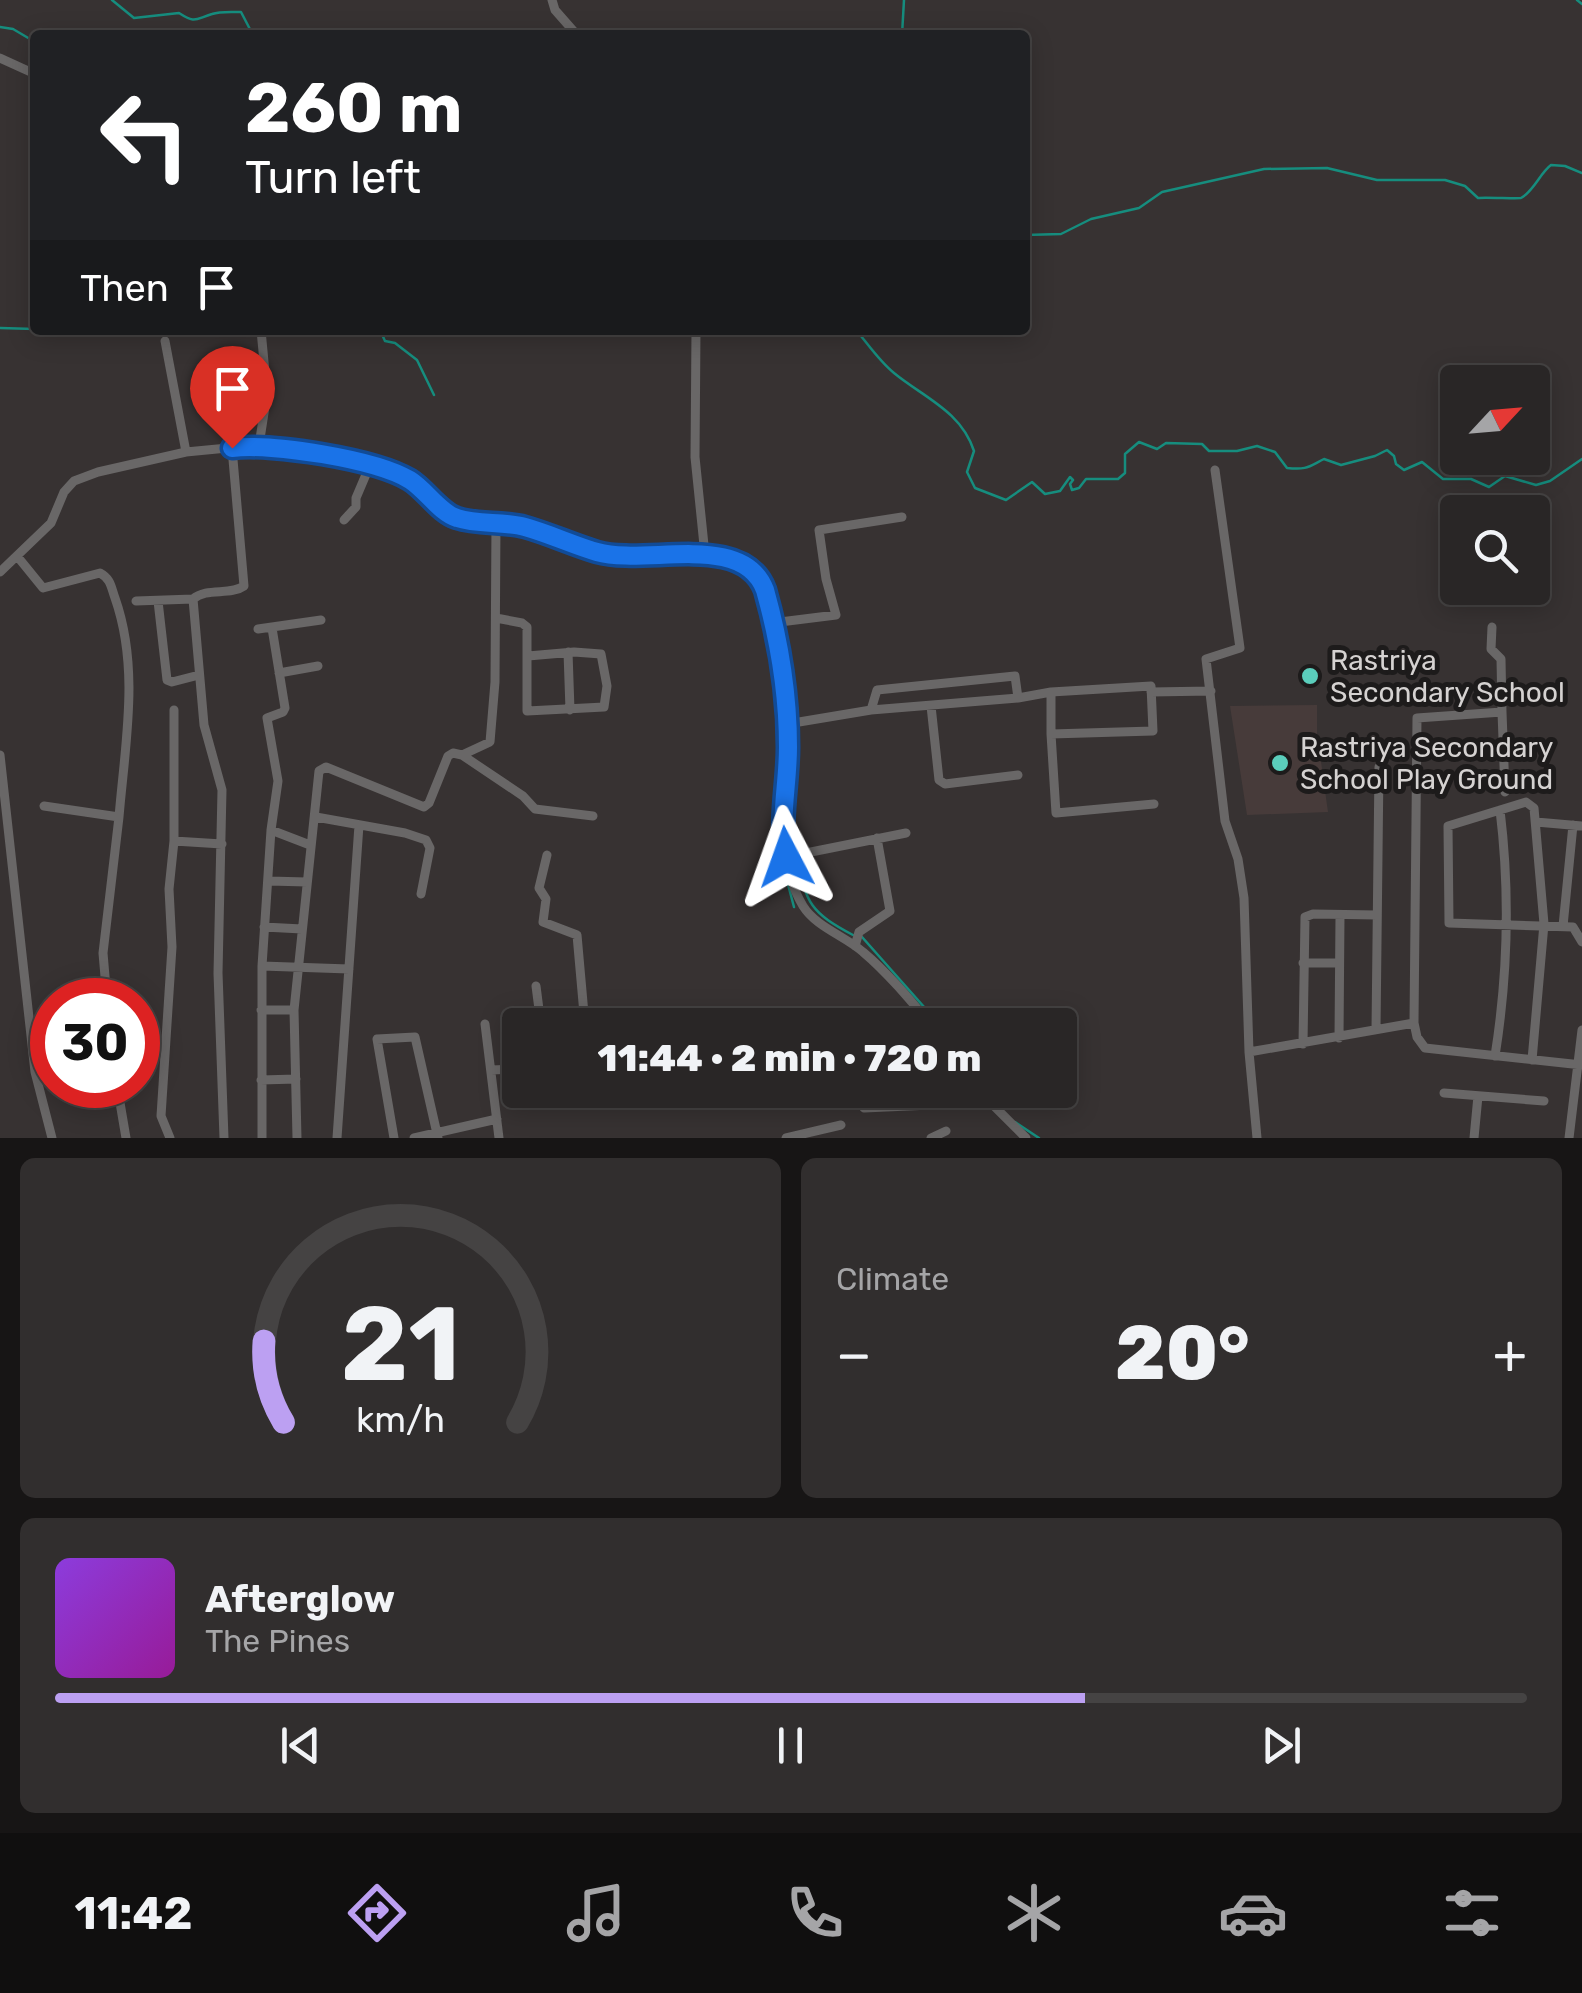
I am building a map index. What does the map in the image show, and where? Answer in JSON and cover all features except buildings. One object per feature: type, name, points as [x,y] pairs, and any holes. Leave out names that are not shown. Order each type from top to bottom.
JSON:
[{"type":"street","points":[[552,0],[555,10],[573,30]]},
{"type":"street","points":[[0,58],[30,72]]},
{"type":"street","points":[[259,445],[267,394],[261,335]]},
{"type":"street","points":[[696,335],[695,457],[705,555]]},
{"type":"street","points":[[165,341],[186,452]]},
{"type":"street","points":[[0,572],[52,523],[64,492],[74,481],[186,452],[259,445],[370,465],[408,478],[454,518],[522,526],[600,553],[705,555],[746,564],[765,590],[772,623],[787,724],[781,822],[786,857],[804,907],[854,946],[914,1008]]},
{"type":"street","points":[[136,602],[193,599],[201,593],[240,590],[244,586],[232,448]]},
{"type":"street","points":[[344,520],[356,507],[370,465]]},
{"type":"street","points":[[1215,470],[1240,648],[1206,660],[1225,821],[1238,860],[1244,898],[1249,1052],[1257,1138]]},
{"type":"street","points":[[772,623],[836,615],[819,530],[902,517]]},
{"type":"street","points":[[462,756],[490,742],[496,522]]},
{"type":"street","points":[[17,556],[42,588],[100,573],[110,581],[124,634],[130,693],[104,952],[106,978]]},
{"type":"street","points":[[193,599],[204,725],[222,790],[218,974],[224,1138]]},
{"type":"street","points":[[158,601],[167,680],[199,675]]},
{"type":"street","points":[[496,618],[527,627],[527,711],[604,707],[607,686],[601,654],[528,656]]},
{"type":"street","points":[[258,629],[321,620]]},
{"type":"street","points":[[1492,626],[1491,649],[1501,659],[1505,792]]},
{"type":"street","points":[[262,1138],[262,966],[278,781],[266,718],[285,708],[272,628]]},
{"type":"street","points":[[568,652],[570,710]]},
{"type":"street","points":[[279,673],[318,666]]},
{"type":"street","points":[[872,710],[877,690],[1015,676],[1018,698]]},
{"type":"street","points":[[787,724],[872,710],[1151,686],[1153,731],[1051,734]]},
{"type":"street","points":[[1151,692],[1211,691]]},
{"type":"street","points":[[1051,692],[1056,813],[1154,804]]},
{"type":"street","points":[[931,706],[939,780],[945,784],[1018,775]]},
{"type":"street","points":[[170,1138],[162,1116],[172,947],[169,889],[174,841],[174,710]]},
{"type":"street","points":[[1502,712],[1417,718],[1414,1024],[1417,1037],[1426,1048],[1579,1065]]},
{"type":"street","points":[[297,1138],[294,1010],[319,771],[323,768],[422,807],[429,804],[452,752],[523,796],[535,810],[593,816]]},
{"type":"street","points":[[0,755],[35,1072],[52,1138]]},
{"type":"street","points":[[1376,1029],[1379,767]]},
{"type":"street","points":[[1532,1060],[1544,924],[1531,803],[1448,826],[1449,923],[1544,924],[1573,927],[1582,942]]},
{"type":"street","points":[[44,806],[120,817]]},
{"type":"street","points":[[1496,1056],[1508,872],[1500,810]]},
{"type":"street","points":[[316,818],[405,833],[429,843],[422,894]]},
{"type":"street","points":[[1536,822],[1578,825],[1562,926]]},
{"type":"street","points":[[337,1138],[359,825]]},
{"type":"street","points":[[271,830],[310,845]]},
{"type":"street","points":[[786,857],[906,833]]},
{"type":"street","points":[[854,946],[859,932],[890,911],[877,838]]},
{"type":"street","points":[[174,841],[222,844]]},
{"type":"street","points":[[547,855],[539,888],[546,899],[543,922],[578,934],[583,1008]]},
{"type":"street","points":[[269,881],[307,882]]},
{"type":"street","points":[[1303,1044],[1305,917],[1377,915]]},
{"type":"street","points":[[1338,1038],[1340,916]]},
{"type":"street","points":[[264,927],[302,929]]},
{"type":"street","points":[[1303,964],[1339,963]]},
{"type":"street","points":[[262,966],[349,969]]},
{"type":"street","points":[[536,986],[539,1008]]},
{"type":"street","points":[[261,1010],[294,1010]]},
{"type":"street","points":[[485,1024],[500,1138]]},
{"type":"street","points":[[1249,1052],[1414,1024]]},
{"type":"street","points":[[1569,1138],[1582,1030]]},
{"type":"street","points":[[394,1138],[377,1039],[415,1037],[438,1135]]},
{"type":"street","points":[[491,1070],[502,1070]]},
{"type":"street","points":[[261,1080],[296,1078]]},
{"type":"street","points":[[1444,1093],[1544,1102]]},
{"type":"street","points":[[1474,1138],[1478,1096]]},
{"type":"street","points":[[121,1108],[126,1138]]},
{"type":"street","points":[[995,1108],[1026,1138]]},
{"type":"street","points":[[414,1138],[497,1119]]},
{"type":"street","points":[[786,1138],[841,1125]]},
{"type":"street","points":[[931,1138],[946,1131]]},
{"type":"shaded area","name":"Rastriya Secondary School Play Ground","points":[[1317,705],[1328,812],[1247,815],[1230,706]]},
{"type":"waterway","points":[[112,0],[134,18],[179,13],[195,20],[219,12],[241,12],[250,30]]},
{"type":"waterway","points":[[902,30],[904,0]]},
{"type":"waterway","points":[[1577,0],[1582,4]]},
{"type":"waterway","points":[[0,27],[30,39]]},
{"type":"waterway","points":[[1030,235],[1061,234],[1091,219],[1139,208],[1162,192],[1264,169],[1327,168],[1377,180],[1445,180],[1465,186],[1478,198],[1521,198],[1551,165],[1582,173]]},
{"type":"waterway","points":[[0,328],[30,329]]},
{"type":"waterway","points":[[382,335],[385,341],[395,343],[417,360],[434,395]]},
{"type":"waterway","points":[[860,335],[889,368],[960,425],[974,451],[967,472],[975,488],[1006,500],[1032,482],[1045,494],[1060,491],[1070,477],[1072,490],[1086,479],[1118,479],[1125,473],[1125,454],[1139,442],[1157,449],[1166,443],[1202,444],[1209,451],[1257,446],[1275,452],[1287,468],[1294,469],[1324,459],[1341,465],[1387,450],[1404,470],[1422,462],[1443,479],[1471,479],[1489,487],[1505,476],[1536,485],[1550,481],[1582,459]]},
{"type":"waterway","points":[[549,531],[613,550]]},
{"type":"waterway","points":[[714,552],[746,559],[758,567],[767,582]]},
{"type":"waterway","points":[[599,557],[628,564],[719,563],[747,572],[754,581],[765,623],[780,727],[777,829],[794,907]]},
{"type":"waterway","points":[[771,595],[777,617]]},
{"type":"waterway","points":[[780,627],[796,718]]},
{"type":"waterway","points":[[796,851],[790,806],[797,726]]},
{"type":"waterway","points":[[798,858],[813,906],[853,935]]},
{"type":"waterway","points":[[862,937],[925,1008]]},
{"type":"waterway","points":[[1015,1122],[1039,1138]]},
{"type":"place","name":"Rastriya Secondary School","points":[[1310,676]]},
{"type":"place","name":"Rastriya Secondary School Play Ground","points":[[1280,763]]},
{"type":"route","points":[[232,448],[259,445],[388,469],[426,491],[454,518],[522,526],[600,553],[705,555],[746,564],[760,578],[765,590],[784,687],[788,748],[781,822],[786,857]]}]
